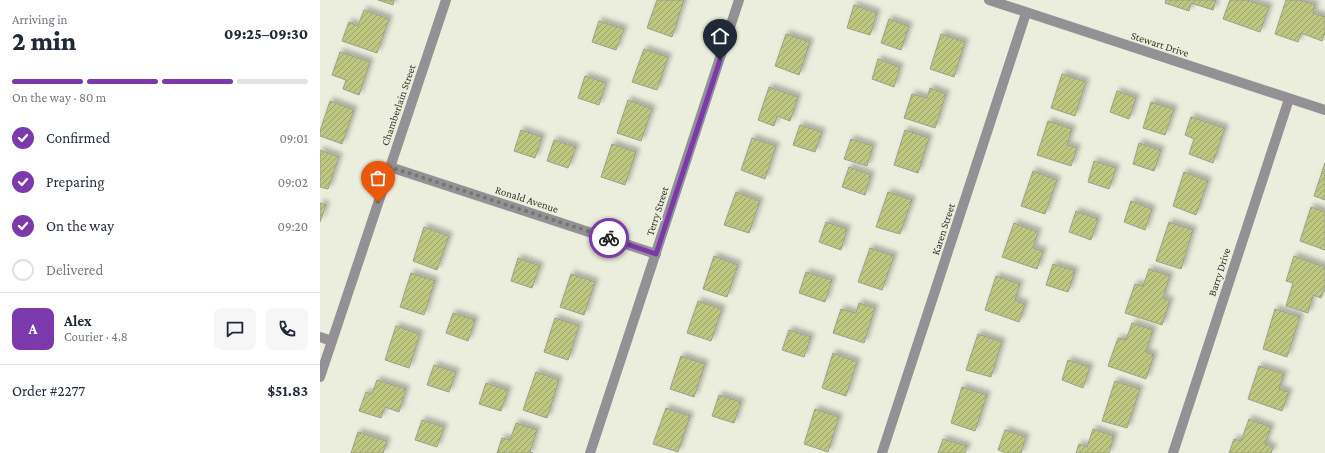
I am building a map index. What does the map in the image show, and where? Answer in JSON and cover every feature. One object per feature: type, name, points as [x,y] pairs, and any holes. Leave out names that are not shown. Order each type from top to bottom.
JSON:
[{"type":"street","name":"Chamberlain Street","points":[[320,377],[446,0]]},
{"type":"street","name":"Terry Street","points":[[590,453],[739,0]]},
{"type":"street","name":"Stewart Drive","points":[[988,0],[1325,110]]},
{"type":"street","name":"Karen Street","points":[[882,453],[1026,13]]},
{"type":"street","name":"Barry Drive","points":[[1173,453],[1288,99]]},
{"type":"street","name":"Ronald Avenue","points":[[390,167],[656,254]]},
{"type":"street","points":[[320,337],[332,341]]},
{"type":"building","points":[[378,0],[394,0],[393,5]]},
{"type":"building","points":[[657,0],[684,0],[672,37],[647,28]]},
{"type":"building","points":[[1166,0],[1216,0],[1213,10],[1191,3],[1189,11],[1165,3]]},
{"type":"building","points":[[1230,0],[1247,0],[1269,7],[1260,32],[1223,19]]},
{"type":"building","points":[[1286,0],[1300,0],[1315,5],[1313,13],[1325,17],[1325,33],[1322,41],[1301,33],[1298,42],[1275,34]]},
{"type":"building","points":[[854,5],[877,13],[870,35],[847,28]]},
{"type":"building","points":[[364,10],[389,19],[377,53],[342,41],[349,22],[358,26]]},
{"type":"building","points":[[889,19],[909,26],[901,50],[881,43]]},
{"type":"building","points":[[599,21],[624,29],[616,50],[592,42]]},
{"type":"building","points":[[786,34],[810,42],[799,75],[775,66]]},
{"type":"building","points":[[941,34],[965,42],[954,77],[930,69]]},
{"type":"building","points":[[644,49],[668,57],[657,90],[632,82]]},
{"type":"building","points":[[340,52],[370,62],[359,95],[343,89],[346,80],[332,75]]},
{"type":"building","points":[[878,59],[900,67],[894,87],[872,79]]},
{"type":"building","points":[[1062,74],[1086,82],[1075,116],[1051,108]]},
{"type":"building","points":[[585,76],[606,83],[599,105],[578,98]]},
{"type":"building","points":[[769,87],[798,97],[790,121],[777,116],[774,126],[758,120]]},
{"type":"building","points":[[930,88],[946,94],[935,128],[904,118],[912,94],[927,98]]},
{"type":"building","points":[[1117,91],[1136,98],[1129,119],[1110,112]]},
{"type":"building","points":[[628,100],[652,109],[641,141],[617,133]]},
{"type":"building","points":[[330,101],[354,110],[342,144],[320,136],[320,131]]},
{"type":"building","points":[[1151,102],[1174,109],[1165,135],[1143,128]]},
{"type":"building","points":[[1191,117],[1225,128],[1213,163],[1189,154],[1194,139],[1185,135]]},
{"type":"building","points":[[1048,121],[1072,129],[1067,145],[1077,148],[1071,166],[1037,155]]},
{"type":"building","points":[[800,125],[822,132],[815,152],[793,145]]},
{"type":"building","points":[[521,130],[542,137],[535,158],[514,151]]},
{"type":"building","points":[[905,130],[929,138],[918,173],[894,165]]},
{"type":"building","points":[[752,138],[776,146],[765,179],[741,170]]},
{"type":"building","points":[[851,139],[873,146],[867,166],[844,159]]},
{"type":"building","points":[[554,140],[576,147],[568,168],[547,161]]},
{"type":"building","points":[[1139,143],[1161,150],[1154,171],[1133,164]]},
{"type":"building","points":[[612,144],[636,152],[625,185],[601,177]]},
{"type":"building","points":[[320,150],[339,157],[328,189],[320,187]]},
{"type":"building","points":[[1094,161],[1116,168],[1109,189],[1088,182]]},
{"type":"building","points":[[1325,163],[1325,200],[1314,196]]},
{"type":"building","points":[[849,167],[871,175],[865,195],[842,187]]},
{"type":"building","points":[[1033,171],[1057,180],[1045,214],[1021,206]]},
{"type":"building","points":[[1184,172],[1208,181],[1196,215],[1173,206]]},
{"type":"building","points":[[736,192],[760,201],[749,233],[724,225]]},
{"type":"building","points":[[888,192],[912,200],[900,234],[876,227]]},
{"type":"building","points":[[1131,201],[1152,209],[1145,230],[1124,222]]},
{"type":"building","points":[[320,203],[326,205],[320,222]]},
{"type":"building","points":[[1311,207],[1325,212],[1325,250],[1300,241]]},
{"type":"building","points":[[1076,211],[1098,219],[1091,240],[1069,232]]},
{"type":"building","points":[[826,222],[847,229],[841,250],[819,242]]},
{"type":"building","points":[[1169,222],[1193,230],[1181,269],[1156,261]]},
{"type":"building","points":[[1014,223],[1038,232],[1033,248],[1043,251],[1037,269],[1002,257]]},
{"type":"building","points":[[424,227],[449,236],[437,270],[413,261]]},
{"type":"building","points":[[870,248],[894,256],[882,290],[858,282]]},
{"type":"building","points":[[714,256],[738,265],[727,297],[703,289]]},
{"type":"building","points":[[1294,256],[1325,267],[1325,286],[1321,298],[1313,295],[1308,313],[1286,306],[1293,283],[1286,281]]},
{"type":"building","points":[[518,258],[540,266],[532,288],[511,281]]},
{"type":"building","points":[[1053,264],[1075,271],[1068,292],[1046,285]]},
{"type":"building","points":[[1149,269],[1170,276],[1163,298],[1170,301],[1162,325],[1125,313],[1135,284],[1143,286]]},
{"type":"building","points":[[806,272],[832,280],[825,302],[799,293]]},
{"type":"building","points":[[411,273],[435,281],[424,315],[400,307]]},
{"type":"building","points":[[571,274],[595,282],[584,315],[560,307]]},
{"type":"building","points":[[996,276],[1020,284],[1015,300],[1025,304],[1019,322],[985,310]]},
{"type":"building","points":[[698,301],[722,309],[711,341],[687,333]]},
{"type":"building","points":[[859,303],[875,308],[864,343],[833,333],[841,309],[856,313]]},
{"type":"building","points":[[1275,309],[1300,317],[1287,357],[1263,349]]},
{"type":"building","points":[[453,313],[475,320],[468,341],[446,333]]},
{"type":"building","points":[[555,318],[579,326],[568,360],[544,352]]},
{"type":"building","points":[[1132,323],[1153,330],[1146,352],[1154,355],[1146,379],[1108,366],[1118,338],[1126,340]]},
{"type":"building","points":[[396,326],[420,334],[409,368],[385,360]]},
{"type":"building","points":[[789,330],[811,337],[804,357],[782,350]]},
{"type":"building","points":[[978,334],[1002,342],[991,377],[966,370]]},
{"type":"building","points":[[833,353],[857,362],[846,396],[822,388]]},
{"type":"building","points":[[681,356],[705,364],[694,397],[670,389]]},
{"type":"building","points":[[1068,360],[1090,367],[1083,388],[1062,380]]},
{"type":"building","points":[[434,365],[456,372],[449,392],[427,385]]},
{"type":"building","points":[[1259,366],[1284,374],[1279,389],[1289,392],[1282,411],[1248,399]]},
{"type":"building","points":[[536,372],[559,380],[547,418],[523,410]]},
{"type":"building","points":[[377,380],[406,389],[399,412],[385,407],[381,418],[359,411],[366,392],[372,394]]},
{"type":"building","points":[[1115,381],[1140,389],[1127,428],[1102,421]]},
{"type":"building","points":[[486,383],[508,390],[501,411],[479,404]]},
{"type":"building","points":[[962,387],[987,395],[975,431],[951,423]]},
{"type":"building","points":[[719,395],[741,402],[734,423],[712,416]]},
{"type":"building","points":[[666,408],[690,416],[678,452],[653,444]]},
{"type":"building","points":[[815,409],[839,417],[828,452],[804,444]]},
{"type":"building","points":[[1249,419],[1271,427],[1265,444],[1273,447],[1271,453],[1229,453],[1234,439],[1241,441]]},
{"type":"building","points":[[422,420],[444,427],[437,447],[415,440]]},
{"type":"building","points":[[516,423],[537,430],[530,452],[533,453],[497,453],[502,438],[510,440]]},
{"type":"building","points":[[1093,429],[1114,436],[1109,453],[1076,453],[1079,444],[1087,447]]},
{"type":"building","points":[[1005,430],[1026,437],[1021,453],[1006,453],[998,450]]},
{"type":"building","points":[[358,432],[387,441],[383,453],[351,453]]},
{"type":"building","points":[[943,439],[967,446],[965,453],[938,453]]},
{"type":"way so far","points":[[378,202],[390,167],[609,238]]},
{"type":"route","points":[[609,238],[656,254],[720,60]]}]
